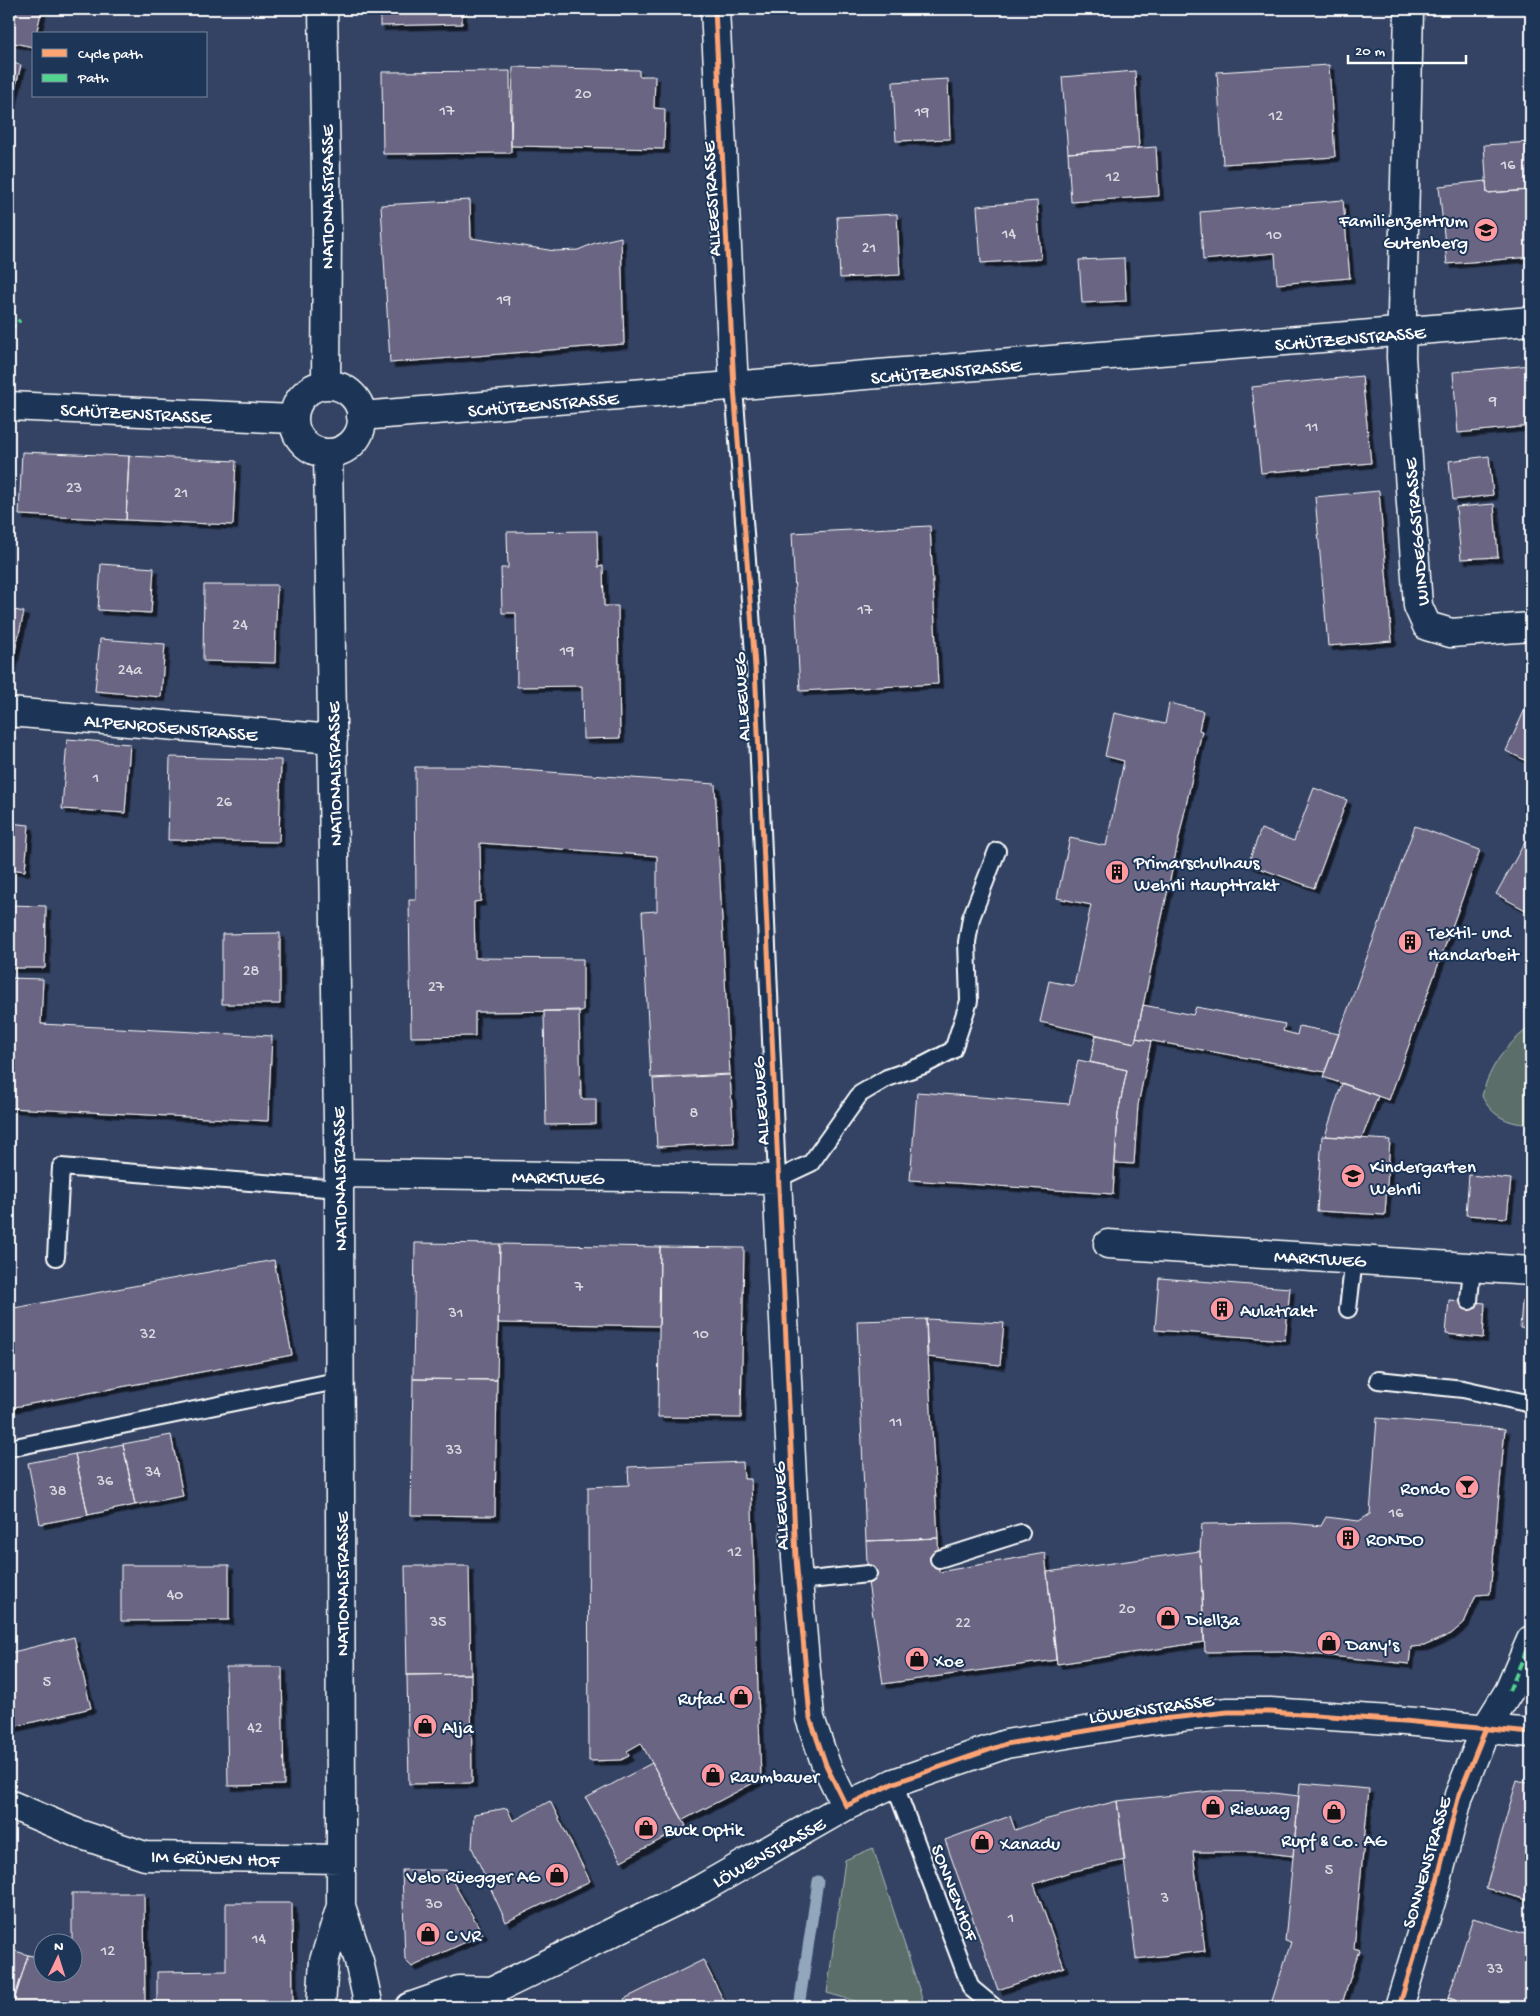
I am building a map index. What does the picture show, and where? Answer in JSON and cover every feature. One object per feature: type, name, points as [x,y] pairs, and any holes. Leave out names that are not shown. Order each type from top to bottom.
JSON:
[{"type":"street","name":"NATIONALSTRASSE","points":[[324,9],[327,229],[326,385]]},
{"type":"street","name":"ALLEESTRASSE","points":[[715,9],[734,387]]},
{"type":"street","name":"WINDEGGSTRASSE","points":[[1409,9],[1401,356],[1418,606],[1427,626],[1451,633],[1531,628]]},
{"type":"street","name":"SCHÜTZENSTRASSE","points":[[362,416],[1531,321]]},
{"type":"street","points":[[326,385],[346,390],[359,405],[362,416],[361,427],[349,446],[340,451],[328,453],[308,447],[295,430],[294,419],[299,400],[315,387],[326,385]]},
{"type":"street","name":"SCHÜTZENSTRASSE","points":[[9,406],[294,419]]},
{"type":"street","name":"NATIONALSTRASSE","points":[[321,2007],[324,1961],[340,1906],[341,1859],[341,1380],[328,453]]},
{"type":"street","name":"ALPENROSENSTRASSE","points":[[9,712],[333,739]]},
{"type":"street","name":"MARKTWEG","points":[[339,1181],[777,1179]]},
{"type":"street","name":"ALLEEWEG","points":[[777,1179],[799,1582],[810,1718],[826,1765],[846,1806]]},
{"type":"street","name":"MARKTWEG","points":[[1108,1244],[1531,1271]]},
{"type":"street","name":"SONNENSTRASSE","points":[[1399,2007],[1435,1888],[1459,1795],[1486,1728],[1508,1691],[1531,1640]]},
{"type":"street","name":"LÖWENSTRASSE","points":[[410,2007],[459,1990],[489,2002],[701,1889],[846,1806],[894,1783],[1006,1744],[1152,1720],[1228,1712],[1270,1712],[1531,1732]]},
{"type":"street","name":"IM GRÜNEN HOF","points":[[9,1804],[79,1834],[145,1856],[341,1859]]},
{"type":"street","name":"NATIONALSTRASSE","points":[[340,1906],[359,1961],[369,2007]]},
{"type":"lane","name":"ALLEEWEG","points":[[734,387],[754,667],[777,1179]]},
{"type":"lane","points":[[777,1179],[811,1164],[860,1094],[886,1078],[924,1064],[953,1050],[969,1001],[967,942],[971,918],[997,851]]},
{"type":"lane","points":[[56,1257],[61,1167],[339,1181]]},
{"type":"lane","points":[[1348,1308],[1354,1259]]},
{"type":"lane","points":[[1469,1301],[1472,1267]]},
{"type":"lane","points":[[15,1447],[341,1380]]},
{"type":"lane","points":[[1378,1380],[1463,1389],[1531,1404]]},
{"type":"lane","points":[[939,1559],[1021,1533]]},
{"type":"lane","points":[[799,1582],[868,1574]]},
{"type":"lane","name":"SONNENHOF","points":[[894,1783],[971,1988],[994,2007]]},
{"type":"shaded area","points":[[1531,1026],[1531,1124],[1523,1124],[1509,1121],[1496,1114],[1490,1109],[1482,1096],[1494,1065],[1500,1056]]},
{"type":"shaded area","points":[[873,1848],[925,2007],[876,2007],[827,1993],[845,1860]]},
{"type":"building","points":[[17,9],[42,9],[36,32],[32,32],[32,47],[9,42]]},
{"type":"building","points":[[380,9],[462,9],[462,24],[380,26]]},
{"type":"building","points":[[9,62],[21,65],[9,114]]},
{"type":"building","points":[[1329,65],[1335,157],[1223,164],[1217,72]]},
{"type":"building","points":[[513,67],[639,70],[639,76],[655,76],[654,108],[665,109],[664,149],[511,146]]},
{"type":"building","points":[[510,71],[511,153],[383,154],[382,72]]},
{"type":"building","points":[[1135,71],[1139,148],[1068,153],[1062,77]]},
{"type":"building","points":[[948,79],[950,139],[896,141],[893,82]]},
{"type":"building","points":[[1531,142],[1531,190],[1487,193],[1484,145]]},
{"type":"building","points":[[1156,147],[1159,196],[1071,202],[1068,153]]},
{"type":"building","points":[[1486,181],[1487,193],[1529,190],[1531,257],[1447,264],[1439,186]]},
{"type":"building","points":[[470,200],[471,238],[555,251],[578,250],[595,243],[621,237],[624,344],[390,363],[381,205]]},
{"type":"building","points":[[1343,200],[1350,278],[1277,284],[1275,253],[1203,260],[1200,212]]},
{"type":"building","points":[[1037,201],[1041,259],[981,263],[977,206]]},
{"type":"building","points":[[897,214],[900,275],[840,278],[837,217]]},
{"type":"building","points":[[1124,258],[1126,301],[1082,303],[1079,260]]},
{"type":"building","points":[[1531,365],[1531,426],[1458,433],[1453,372]]},
{"type":"building","points":[[1362,376],[1371,463],[1261,473],[1252,387]]},
{"type":"building","points":[[22,452],[129,456],[126,520],[19,515]]},
{"type":"building","points":[[129,456],[236,461],[233,525],[126,520]]},
{"type":"building","points":[[1489,456],[1493,495],[1453,500],[1449,461]]},
{"type":"building","points":[[1379,491],[1392,641],[1328,646],[1315,497]]},
{"type":"building","points":[[1494,504],[1498,557],[1461,559],[1456,507]]},
{"type":"building","points":[[930,526],[938,684],[800,691],[792,533]]},
{"type":"building","points":[[597,531],[598,567],[603,566],[604,606],[618,606],[620,738],[583,739],[582,686],[517,687],[516,613],[502,613],[501,568],[508,568],[507,532]]},
{"type":"building","points":[[101,564],[154,568],[151,613],[98,610]]},
{"type":"building","points":[[204,585],[277,585],[275,663],[203,661]]},
{"type":"building","points":[[9,609],[24,612],[9,677]]},
{"type":"building","points":[[100,639],[165,644],[161,697],[95,691]]},
{"type":"building","points":[[1531,696],[1531,763],[1506,751]]},
{"type":"building","name":"Primarschulhaus Wehrli Haupttrakt","points":[[1169,703],[1203,711],[1199,730],[1202,731],[1135,1043],[1040,1022],[1049,981],[1074,986],[1091,905],[1057,898],[1070,838],[1106,846],[1124,761],[1105,756],[1114,713],[1165,724]]},
{"type":"building","points":[[67,739],[130,744],[125,813],[62,809]]},
{"type":"building","points":[[170,757],[281,760],[279,842],[168,840]]},
{"type":"building","points":[[415,767],[479,767],[715,784],[730,1074],[651,1078],[642,912],[657,911],[657,856],[480,843],[481,901],[474,902],[475,958],[583,959],[583,1011],[475,1012],[475,1036],[411,1037],[409,900],[416,900]]},
{"type":"building","points":[[1314,788],[1347,800],[1314,888],[1248,864],[1261,829],[1294,841]]},
{"type":"building","points":[[9,823],[29,825],[25,871],[9,869]]},
{"type":"building","name":"Textil- und Handarbeit","points":[[1415,826],[1480,850],[1389,1100],[1323,1077]]},
{"type":"building","points":[[1525,842],[1531,845],[1531,913],[1496,894]]},
{"type":"building","points":[[9,905],[46,906],[45,968],[9,968]]},
{"type":"building","points":[[280,933],[280,1004],[222,1004],[222,934]]},
{"type":"building","points":[[9,978],[43,979],[41,1024],[272,1036],[268,1121],[9,1108]]},
{"type":"building","points":[[1143,1005],[1193,1015],[1196,1007],[1285,1024],[1283,1031],[1297,1035],[1299,1026],[1339,1034],[1325,1072],[1136,1038]]},
{"type":"building","points":[[579,1010],[581,1099],[596,1099],[596,1124],[546,1125],[544,1011]]},
{"type":"building","points":[[1096,1035],[1135,1043],[1136,1038],[1151,1041],[1138,1105],[1134,1164],[1115,1163],[1118,1113],[1127,1070],[1090,1062]]},
{"type":"building","points":[[1078,1060],[1127,1070],[1118,1113],[1113,1194],[910,1180],[917,1092],[1069,1104]]},
{"type":"building","points":[[730,1075],[734,1143],[657,1147],[653,1079]]},
{"type":"building","points":[[1342,1083],[1378,1096],[1362,1138],[1325,1136]]},
{"type":"building","name":"Kindergarten Wehrli","points":[[1322,1136],[1390,1140],[1385,1215],[1317,1211]]},
{"type":"building","points":[[1469,1175],[1511,1179],[1507,1218],[1466,1215]]},
{"type":"building","points":[[415,1243],[500,1244],[497,1380],[413,1379]]},
{"type":"building","points":[[500,1244],[660,1247],[659,1326],[498,1323]]},
{"type":"building","points":[[660,1247],[744,1248],[741,1418],[658,1417]]},
{"type":"building","points":[[274,1260],[292,1355],[9,1408],[9,1309]]},
{"type":"building","name":"Aulatrakt","points":[[1159,1278],[1290,1288],[1285,1340],[1155,1330]]},
{"type":"building","points":[[1449,1300],[1485,1303],[1483,1338],[1446,1334]]},
{"type":"building","points":[[1522,1302],[1531,1302],[1531,1329],[1520,1328]]},
{"type":"building","points":[[926,1319],[938,1538],[866,1541],[857,1321]]},
{"type":"building","points":[[926,1319],[1004,1323],[1000,1365],[927,1357]]},
{"type":"building","points":[[413,1379],[497,1380],[495,1516],[411,1515]]},
{"type":"building","name":"RONDO","points":[[1377,1418],[1505,1429],[1490,1594],[1476,1595],[1464,1623],[1451,1634],[1424,1646],[1411,1647],[1409,1664],[1280,1651],[1205,1652],[1200,1551],[1202,1524],[1290,1523],[1321,1526],[1326,1517],[1359,1521],[1370,1514]]},
{"type":"building","points":[[171,1435],[183,1496],[135,1505],[123,1444]]},
{"type":"building","points":[[123,1444],[135,1505],[88,1515],[75,1454]]},
{"type":"building","points":[[75,1454],[88,1515],[40,1524],[28,1463]]},
{"type":"building","points":[[743,1462],[744,1479],[751,1479],[761,1779],[683,1820],[641,1743],[627,1751],[629,1756],[621,1760],[589,1761],[588,1487],[629,1485],[628,1467]]},
{"type":"building","points":[[938,1538],[939,1572],[1045,1553],[1056,1660],[883,1684],[868,1582],[866,1541]]},
{"type":"building","points":[[1200,1551],[1204,1642],[1057,1664],[1047,1572]]},
{"type":"building","points":[[121,1565],[229,1565],[229,1620],[121,1621]]},
{"type":"building","points":[[405,1566],[469,1566],[471,1674],[407,1675]]},
{"type":"building","points":[[74,1637],[91,1708],[9,1728],[9,1653]]},
{"type":"building","points":[[226,1667],[282,1667],[284,1785],[228,1786]]},
{"type":"building","points":[[471,1674],[472,1783],[409,1784],[407,1675]]},
{"type":"building","points":[[652,1763],[686,1826],[621,1861],[586,1798]]},
{"type":"building","points":[[1517,1780],[1531,1784],[1531,1901],[1486,1888]]},
{"type":"building","points":[[1300,1783],[1369,1789],[1354,1948],[1359,1950],[1341,2007],[1270,2007],[1291,1942],[1285,1941]]},
{"type":"building","points":[[1212,1791],[1264,1792],[1299,1796],[1293,1856],[1259,1852],[1193,1852],[1205,1951],[1136,1959],[1117,1801]]},
{"type":"building","points":[[550,1801],[590,1881],[506,1922],[472,1848],[474,1814],[507,1808],[513,1821]]},
{"type":"building","points":[[1117,1801],[1125,1860],[1070,1872],[1034,1884],[1064,1967],[998,1990],[945,1840],[1010,1816],[1015,1830],[1040,1821]]},
{"type":"building","points":[[402,1870],[446,1870],[483,1934],[412,1967],[405,1960]]},
{"type":"building","points":[[72,1893],[144,1893],[145,2007],[12,2007],[28,1955],[32,1956],[32,1984],[82,1984],[82,1934],[72,1934]]},
{"type":"building","points":[[226,1903],[292,1903],[293,2007],[157,2007],[157,1972],[226,1971]]},
{"type":"building","points":[[1473,1918],[1531,1936],[1531,2007],[1479,2007],[1448,1998]]},
{"type":"building","points":[[9,1949],[28,1955],[12,2007],[9,2007]]},
{"type":"building","points":[[703,1960],[727,2007],[628,2007],[624,1999]]},
{"type":"building","points":[[1448,1998],[1479,2007],[1446,2007]]},
{"type":"building","points":[[858,2002],[876,2007],[856,2007]]},
{"type":"waterway","points":[[799,2007],[818,1881]]},
{"type":"marked path","points":[[9,330],[20,320]]},
{"type":"marked path","points":[[1509,1691],[1531,1640]]},
{"type":"cycle path","points":[[715,9],[734,387],[755,667],[796,1558],[810,1718],[826,1765],[846,1806],[894,1783],[1006,1744],[1152,1720],[1228,1712],[1270,1712],[1404,1721],[1531,1733]]},
{"type":"cycle path","points":[[1399,2007],[1435,1888],[1459,1795],[1486,1728]]},
{"type":"place","name":"Familienzentrum Gutenberg","points":[[1486,230]]},
{"type":"place","name":"Primarschulhaus Wehrli Haupttrakt","points":[[1117,872]]},
{"type":"place","name":"Textil- und Handarbeit","points":[[1410,942]]},
{"type":"place","name":"Kindergarten Wehrli","points":[[1353,1176]]},
{"type":"place","name":"Aulatrakt","points":[[1222,1309]]},
{"type":"place","name":"Rondo","points":[[1467,1487]]},
{"type":"place","name":"RONDO","points":[[1348,1538]]},
{"type":"place","name":"Diellza","points":[[1168,1618]]},
{"type":"place","name":"Dany's","points":[[1329,1643]]},
{"type":"place","name":"Xoe","points":[[917,1659]]},
{"type":"place","name":"Rufad","points":[[741,1697]]},
{"type":"place","name":"Alja","points":[[425,1726]]},
{"type":"place","name":"Raumbauer","points":[[713,1775]]},
{"type":"place","name":"Riewag","points":[[1213,1807]]},
{"type":"place","name":"Rupf & Co. AG","points":[[1334,1812]]},
{"type":"place","name":"Buck Optik","points":[[646,1828]]},
{"type":"place","name":"Xanadu","points":[[982,1842]]},
{"type":"place","name":"Velo Rüegger AG","points":[[557,1875]]},
{"type":"place","name":"C VR","points":[[428,1934]]}]
